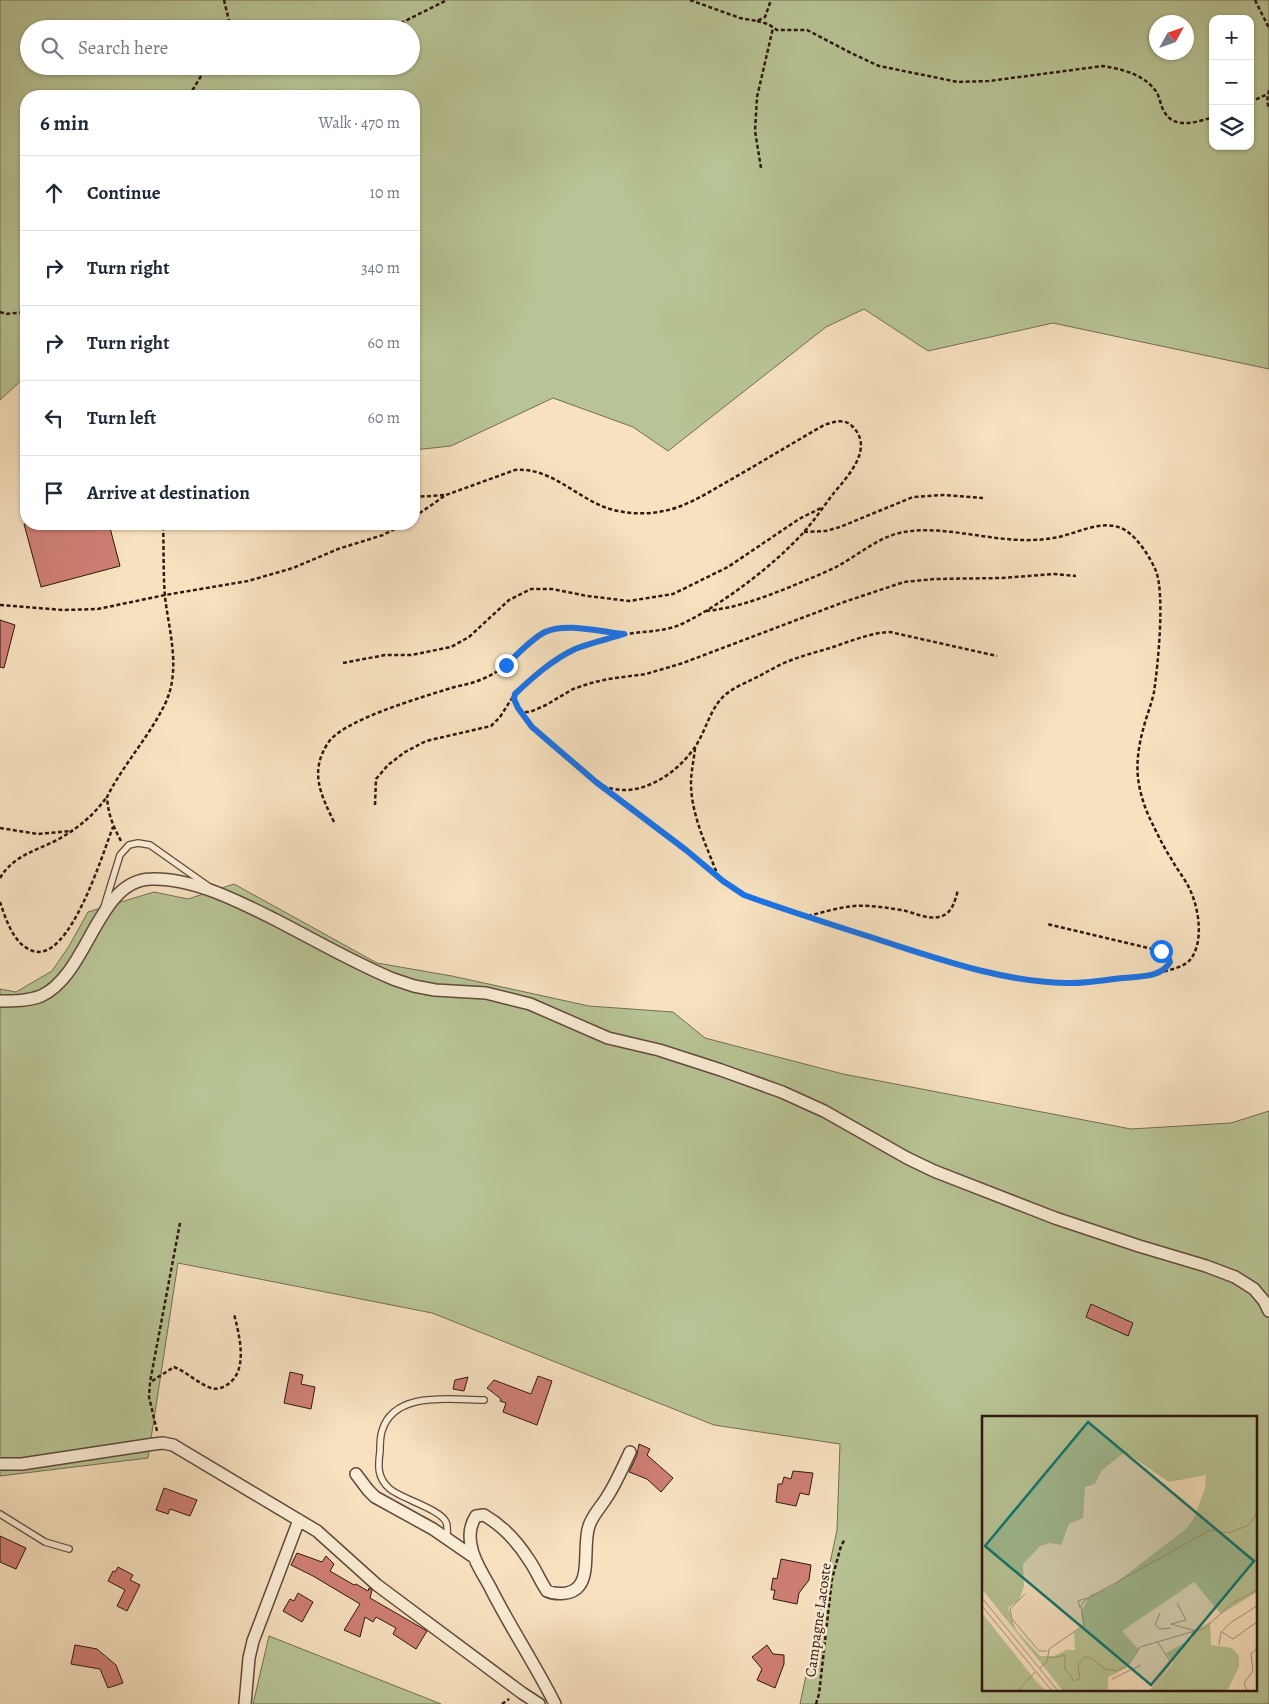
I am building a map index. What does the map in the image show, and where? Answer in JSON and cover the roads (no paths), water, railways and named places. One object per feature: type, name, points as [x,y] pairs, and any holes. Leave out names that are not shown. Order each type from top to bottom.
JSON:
[{"type":"street","points":[[0,1001],[30,999],[41,996],[54,987],[72,966],[107,908],[119,892],[130,884],[144,879],[181,882],[249,906],[393,979],[421,987],[486,993],[530,1004],[608,1038],[659,1050],[703,1064],[802,1100],[934,1172],[1055,1218],[1235,1277],[1254,1289],[1264,1301],[1269,1311]]},
{"type":"street","points":[[0,1464],[22,1464],[163,1443],[174,1445],[299,1520],[327,1539],[376,1584],[522,1693],[540,1704]]},
{"type":"street","points":[[555,1704],[542,1677],[507,1620],[475,1558],[471,1546],[471,1523],[476,1516],[484,1515],[507,1531],[530,1560],[547,1591],[559,1594],[569,1593],[578,1588],[583,1580],[588,1527],[594,1514],[608,1497],[630,1452]]},
{"type":"street","points":[[356,1474],[375,1497],[475,1558]]},
{"type":"street","points":[[245,1704],[249,1658],[253,1641],[299,1520]]},
{"type":"lane","points":[[100,921],[120,855],[129,845],[138,842],[150,846],[221,895]]},
{"type":"lane","points":[[446,1539],[447,1524],[440,1514],[390,1489],[381,1477],[378,1469],[382,1431],[387,1420],[396,1411],[415,1402],[431,1399],[484,1400]]},
{"type":"lane","points":[[0,1514],[45,1542],[69,1550]]}]
